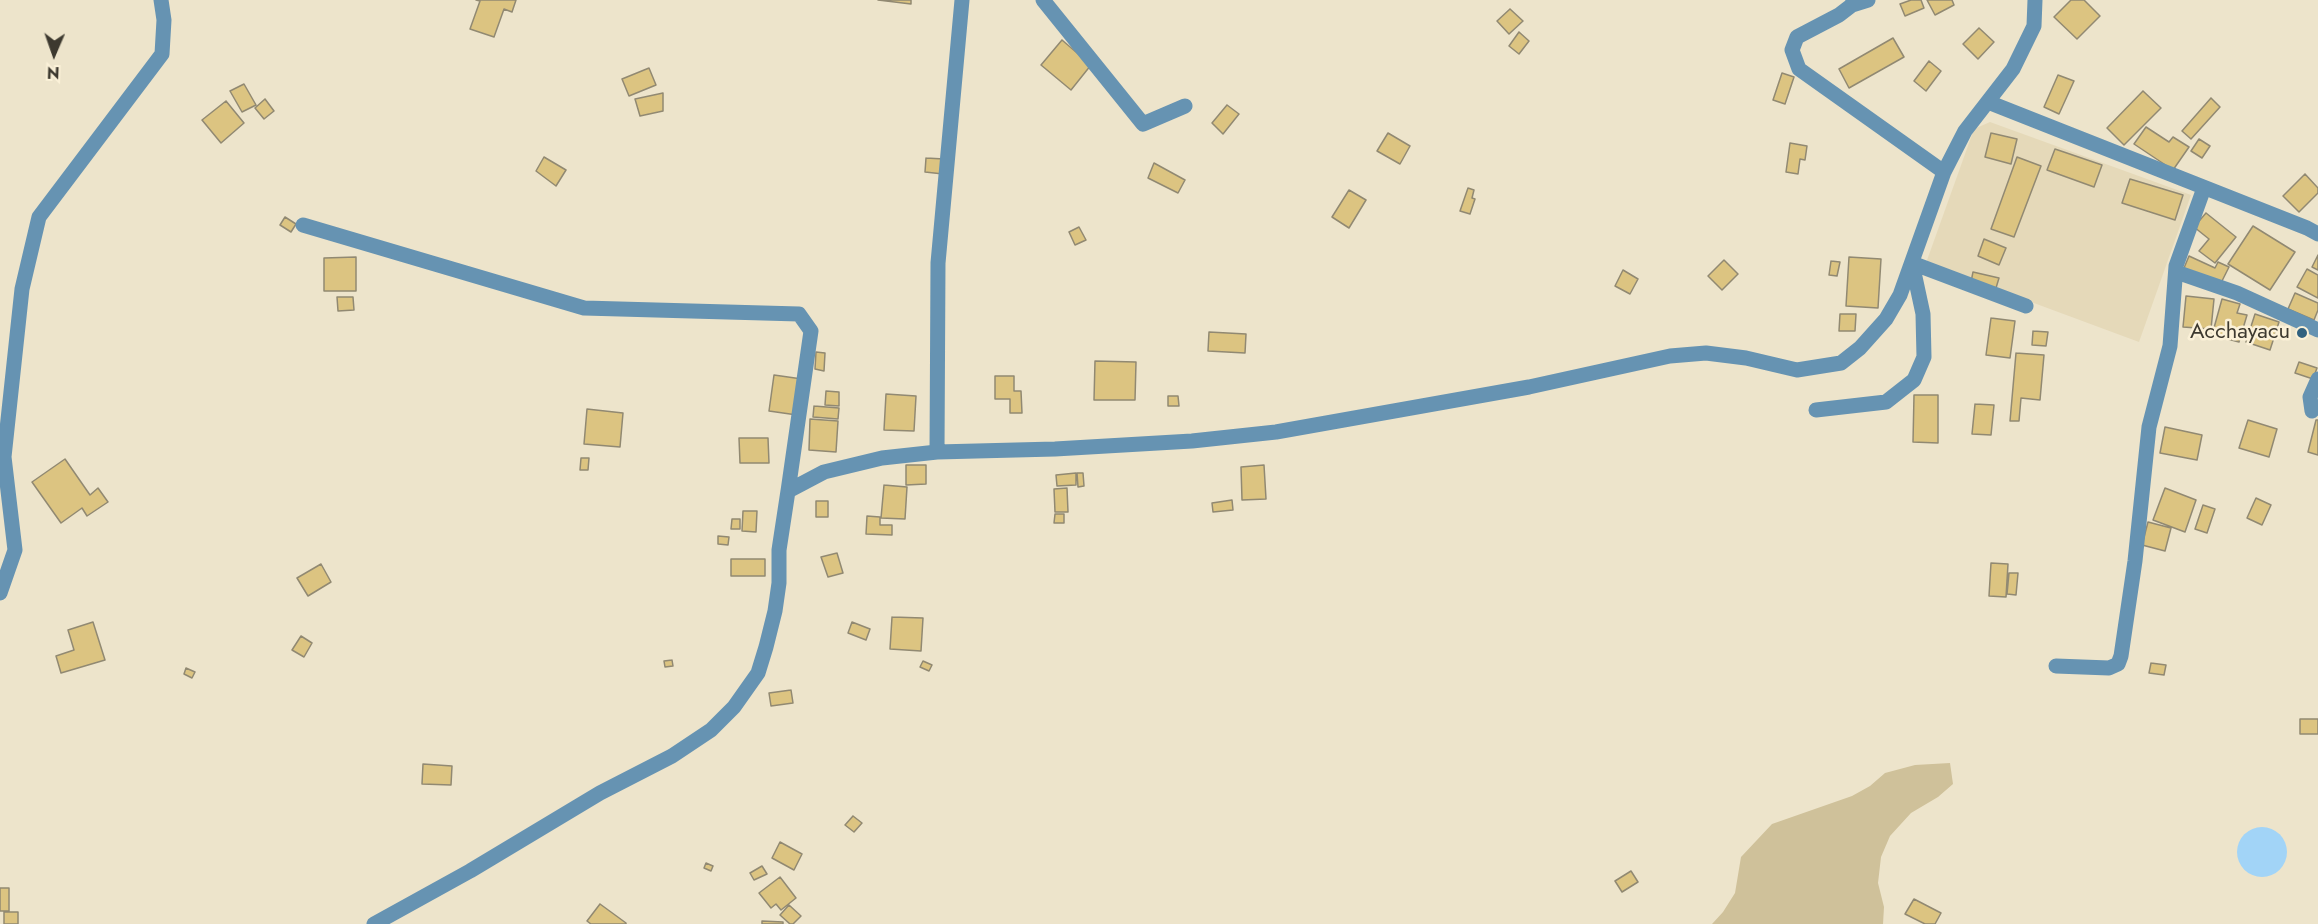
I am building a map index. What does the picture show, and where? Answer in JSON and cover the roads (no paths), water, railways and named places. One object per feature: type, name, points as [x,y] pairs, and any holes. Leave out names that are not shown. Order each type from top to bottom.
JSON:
[{"type":"street","points":[[0,592],[15,550],[4,457],[22,289],[39,217],[162,54],[164,20],[161,0]]},
{"type":"street","points":[[937,452],[938,263],[962,0]]},
{"type":"street","points":[[1043,0],[1143,124],[1185,106]]},
{"type":"street","points":[[1868,0],[1852,3],[1839,15],[1797,37],[1792,50],[1799,69],[1944,172]]},
{"type":"street","points":[[788,491],[824,472],[882,458],[937,452],[1055,450],[1192,441],[1276,432],[1529,387],[1670,356],[1706,353],[1746,358],[1797,370],[1841,363],[1860,348],[1886,319],[1900,295],[1944,172],[1965,131],[2013,69],[2034,26],[2035,0]]},
{"type":"street","points":[[1988,102],[2318,234]]},
{"type":"street","points":[[2056,666],[2109,668],[2118,664],[2121,657],[2135,561],[2150,427],[2169,346],[2176,266],[2204,188]]},
{"type":"street","points":[[303,225],[584,308],[799,314],[811,331],[779,550],[779,584],[775,611],[758,673],[734,707],[711,730],[672,756],[600,793],[470,871],[374,924]]},
{"type":"street","points":[[1912,263],[2026,306]]},
{"type":"street","points":[[1816,410],[1886,402],[1914,380],[1924,357],[1924,346],[1923,314],[1912,263]]},
{"type":"street","points":[[2182,274],[2237,293],[2318,330]]},
{"type":"street","points":[[2312,411],[2310,397],[2318,379]]},
{"type":"water","points":[[2262,827],[2280,834],[2287,852],[2280,870],[2262,877],[2244,870],[2237,852],[2244,834]]},
{"type":"place","name":"Acchayacu","points":[[2302,333]]}]
